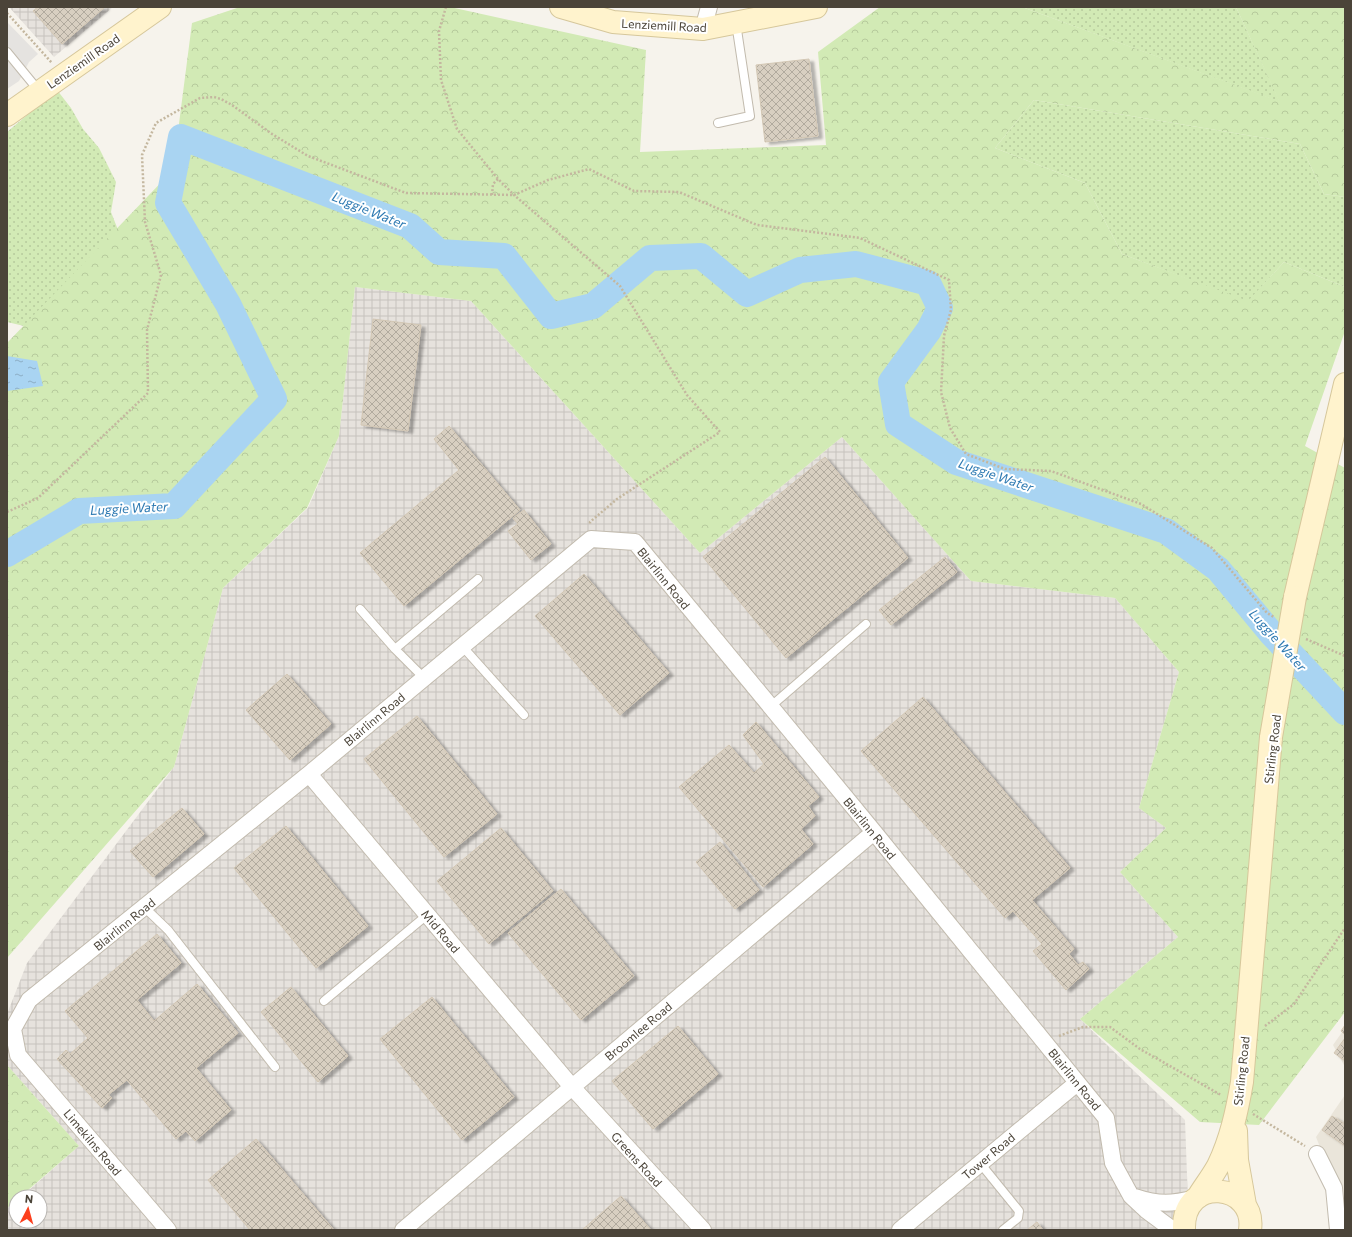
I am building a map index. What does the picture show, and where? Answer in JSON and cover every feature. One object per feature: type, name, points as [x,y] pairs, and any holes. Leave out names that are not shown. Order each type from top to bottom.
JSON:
[{"type":"main road","name":"Lenziemill Road","points":[[7,115],[160,7]]},
{"type":"main road","name":"Lenziemill Road","points":[[561,7],[613,22],[703,29],[816,7]]},
{"type":"main road","name":"Stirling Road","points":[[1250,1230],[1248,1212],[1245,1206],[1237,1160],[1237,1112],[1242,1082],[1271,738],[1295,597],[1345,384]]},
{"type":"main road","name":"Stirling Road","points":[[1184,1230],[1184,1217],[1190,1205],[1217,1167],[1237,1112]]},
{"type":"main road","points":[[1197,1197],[1208,1192],[1223,1191],[1233,1195],[1266,1230]]},
{"type":"street","points":[[703,29],[709,7]]},
{"type":"street","name":"Blairlinn Road","points":[[18,1055],[13,1029],[29,1000],[309,774],[591,539],[635,542],[874,832],[1106,1118],[1113,1163],[1131,1196],[1146,1210],[1173,1230]]},
{"type":"street","name":"Mid Road","points":[[309,774],[572,1087]]},
{"type":"street","name":"Broomlee Road","points":[[403,1230],[874,832]]},
{"type":"street","name":"Limekilns Road","points":[[18,1055],[168,1230]]},
{"type":"street","name":"Tower Road","points":[[900,1230],[1077,1083]]},
{"type":"street","name":"Greens Road","points":[[572,1087],[703,1230]]},
{"type":"street","points":[[1317,1154],[1334,1188],[1338,1230]]},
{"type":"street","points":[[1131,1196],[1151,1202],[1177,1203],[1197,1197]]},
{"type":"lane","points":[[718,123],[750,116],[736,23]]},
{"type":"lane","points":[[9,58],[39,91]]},
{"type":"lane","points":[[395,649],[478,579]]},
{"type":"lane","points":[[360,609],[395,649],[424,678]]},
{"type":"lane","points":[[770,707],[866,624]]},
{"type":"lane","points":[[462,646],[524,715]]},
{"type":"lane","points":[[144,907],[168,930],[275,1067]]},
{"type":"lane","points":[[324,1001],[427,915]]},
{"type":"lane","points":[[980,1163],[1019,1211],[1018,1218],[1003,1230]]},
{"type":"path","points":[[446,7],[439,31],[441,80],[457,129],[498,180],[620,286],[687,396],[720,432],[617,499],[590,522],[591,539]]},
{"type":"path","points":[[7,13],[63,75]]},
{"type":"path","points":[[7,512],[38,498],[148,393],[148,330],[161,275],[145,222],[142,155],[156,123],[200,98],[214,97],[232,105],[272,134],[308,156],[406,193],[514,195],[548,180],[589,169],[634,190],[679,192],[756,225],[860,238],[949,280],[951,310],[944,336],[941,392],[950,428],[966,454],[1005,469],[1051,471],[1141,504],[1212,548],[1268,613],[1280,621]]},
{"type":"path","points":[[492,195],[493,184],[498,180]]},
{"type":"path","points":[[1304,638],[1345,656]]},
{"type":"path","points":[[1245,1041],[1294,1004],[1345,928]]},
{"type":"path","points":[[1043,1041],[1083,1027],[1110,1027],[1140,1049],[1237,1112],[1317,1154]]},
{"type":"shaded area","points":[[9,7],[113,7],[54,57]]},
{"type":"shaded area","points":[[7,22],[38,54],[29,62],[19,81],[7,89]]},
{"type":"shaded area","points":[[355,287],[471,301],[700,553],[842,437],[971,581],[1115,598],[1179,672],[1139,808],[1166,828],[1120,872],[1178,937],[1080,1019],[1185,1120],[1189,1230],[7,1230],[8,1208],[8,1229],[48,1229],[48,1189],[30,1189],[79,1146],[7,1065],[7,1014],[27,963],[174,767],[223,588],[308,508],[339,436]]},
{"type":"shaded area","points":[[1345,1028],[1345,1067],[1333,1045]]},
{"type":"shaded area","points":[[1345,1095],[1345,1209],[1316,1137]]},
{"type":"green space","points":[[240,7],[450,7],[646,50],[640,152],[826,145],[818,52],[880,7],[1022,7],[1279,101],[1236,7],[1345,7],[1345,197],[1324,194],[1300,144],[1034,100],[995,148],[1085,183],[1122,254],[1248,301],[1284,262],[1345,287],[1345,331],[1305,446],[1345,468],[1345,1012],[1259,1125],[1200,1122],[1080,1019],[1178,937],[1120,872],[1166,828],[1139,808],[1179,672],[1115,598],[971,581],[842,437],[700,553],[471,301],[355,287],[339,436],[307,508],[223,588],[174,767],[7,958],[7,343],[173,170],[192,23]]},
{"type":"green space","points":[[1022,7],[1236,7],[1280,102]]},
{"type":"green space","points":[[57,90],[71,108],[83,129],[99,148],[116,182],[111,212],[127,253],[58,334],[7,322],[7,132]]},
{"type":"green space","points":[[1034,100],[1300,144],[1324,194],[1345,197],[1345,287],[1284,262],[1248,302],[1122,254],[1085,183],[995,148]]},
{"type":"green space","points":[[7,1065],[79,1146],[29,1189],[8,1189],[7,1208]]},
{"type":"water","points":[[7,356],[37,361],[43,386],[7,391]]},
{"type":"building","points":[[38,7],[105,7],[62,44],[33,11]]},
{"type":"building","points":[[809,59],[818,136],[765,142],[756,65]]},
{"type":"building","points":[[373,319],[421,325],[408,431],[361,425]]},
{"type":"building","points":[[449,426],[520,510],[404,606],[360,553],[459,470],[434,439]]},
{"type":"building","points":[[825,457],[908,558],[786,658],[703,557]]},
{"type":"building","points":[[524,510],[551,544],[531,560],[508,531],[518,524],[513,518]]},
{"type":"building","points":[[945,557],[957,572],[891,625],[879,610]]},
{"type":"building","points":[[584,574],[669,673],[620,715],[535,616]]},
{"type":"building","points":[[287,674],[331,724],[290,760],[246,710]]},
{"type":"building","points":[[923,697],[1070,868],[1032,900],[1074,949],[1069,954],[1078,965],[1083,962],[1089,969],[1066,990],[1033,951],[1042,944],[1013,911],[1005,918],[861,751]]},
{"type":"building","points":[[417,716],[497,814],[444,857],[364,759]]},
{"type":"building","points":[[756,722],[819,797],[808,806],[815,816],[801,829],[813,844],[763,887],[679,787],[729,745],[754,773],[764,764],[743,735]]},
{"type":"building","points":[[182,808],[204,834],[153,877],[130,851]]},
{"type":"building","points":[[286,826],[368,926],[316,968],[234,868]]},
{"type":"building","points":[[501,828],[553,891],[489,944],[437,881]]},
{"type":"building","points":[[720,842],[759,890],[735,909],[696,862]]},
{"type":"building","points":[[561,889],[634,976],[581,1020],[508,933]]},
{"type":"building","points":[[157,934],[181,963],[137,1000],[154,1021],[197,984],[238,1033],[196,1068],[231,1110],[195,1141],[186,1131],[176,1139],[127,1080],[108,1095],[112,1098],[102,1108],[57,1059],[66,1050],[70,1054],[88,1038],[65,1011]]},
{"type":"building","points":[[291,987],[348,1056],[318,1082],[261,1012]]},
{"type":"building","points":[[432,997],[514,1097],[462,1140],[380,1039]]},
{"type":"building","points":[[1345,1025],[1345,1035],[1341,1031]]},
{"type":"building","points":[[678,1026],[718,1074],[653,1129],[612,1081]]},
{"type":"building","points":[[1345,1038],[1345,1061],[1334,1053]]},
{"type":"building","points":[[1332,1116],[1345,1124],[1345,1146],[1322,1130]]},
{"type":"building","points":[[256,1139],[334,1230],[250,1230],[208,1180]]},
{"type":"building","points":[[621,1196],[651,1230],[582,1230]]},
{"type":"building","points":[[1037,1222],[1043,1230],[1027,1230]]},
{"type":"waterway","name":"Luggie Water","points":[[7,554],[79,511],[174,506],[274,399],[228,304],[168,203],[181,137],[410,226],[439,252],[504,256],[551,316],[593,306],[650,258],[701,256],[747,294],[800,270],[856,264],[928,283],[940,308],[929,330],[891,382],[898,424],[956,462],[1166,531],[1218,569],[1271,633],[1345,712]]}]
